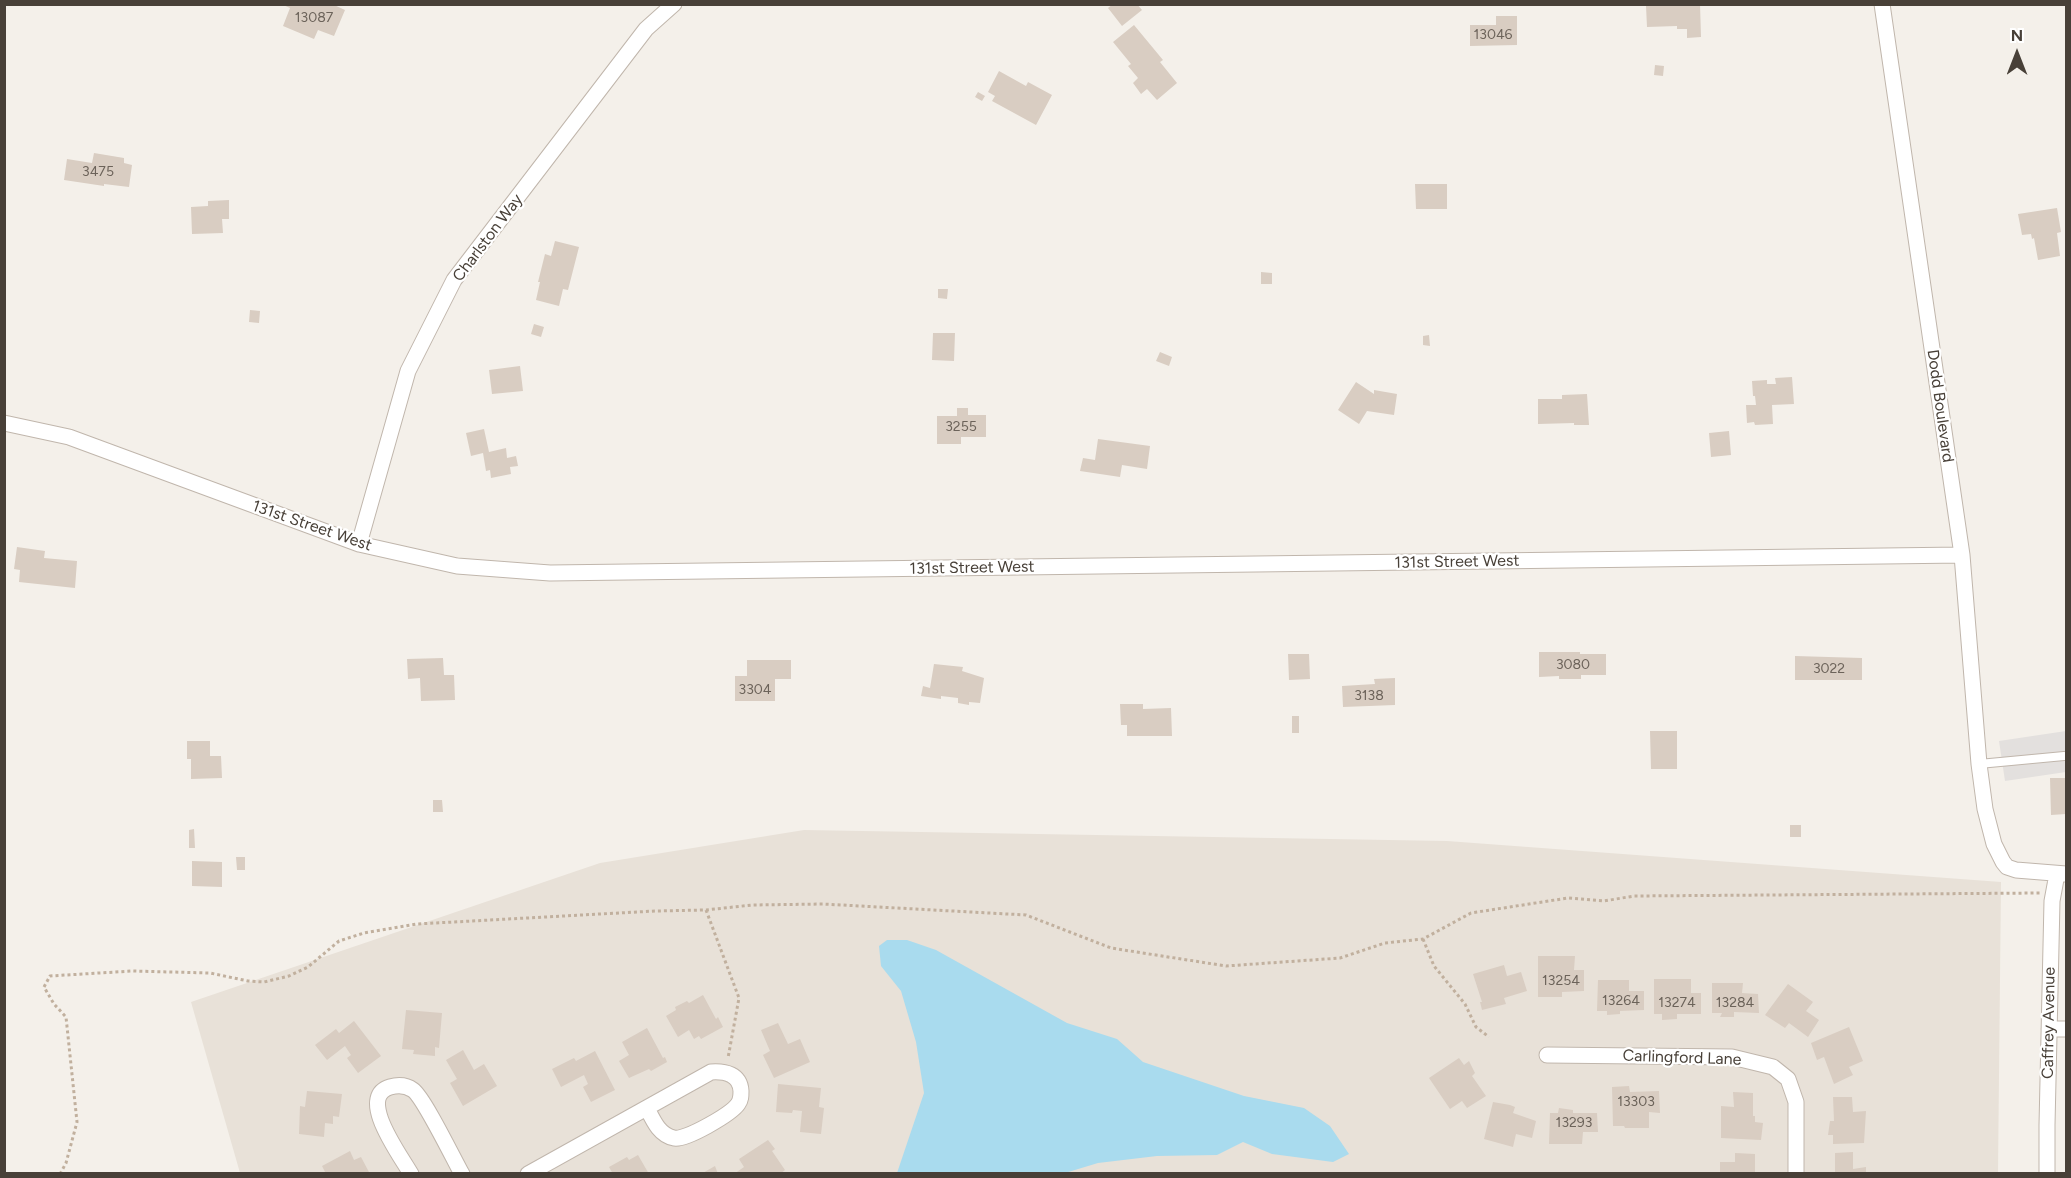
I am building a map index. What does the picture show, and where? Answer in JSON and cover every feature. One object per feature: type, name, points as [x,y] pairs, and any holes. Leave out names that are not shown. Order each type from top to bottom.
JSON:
[{"type":"street","name":"Charlston Way","points":[[359,544],[408,371],[454,280],[646,29],[674,4]]},
{"type":"street","name":"Dodd Boulevard","points":[[1882,4],[1962,555],[1979,764],[1985,809],[1994,844],[2007,867],[2016,870],[2062,874]]},
{"type":"street","name":"131st Street West","points":[[4,423],[69,437],[359,544],[457,566],[550,573],[1962,555]]},
{"type":"street","name":"Caffrey Avenue","points":[[2047,1173],[2054,893],[2062,874]]},
{"type":"street","points":[[2049,1029],[2067,1029]]},
{"type":"street","name":"Carlingford Lane","points":[[1547,1054],[1732,1057],[1773,1067],[1788,1079],[1796,1102],[1796,1173]]},
{"type":"street","points":[[528,1173],[711,1072],[726,1072],[735,1077],[740,1084],[740,1101],[729,1113],[678,1139],[671,1138],[658,1128],[647,1108]]},
{"type":"street","points":[[411,1173],[377,1114],[376,1100],[388,1087],[406,1086],[418,1096],[462,1173]]},
{"type":"lane","points":[[1979,764],[2064,756]]},
{"type":"path","points":[[60,1173],[66,1163],[77,1122],[66,1017],[54,1004],[44,987],[50,976],[132,971],[210,973],[248,981],[264,981],[288,976],[308,967],[339,941],[364,933],[406,926],[632,912],[706,910],[752,905],[823,904],[1026,915],[1111,948],[1226,966],[1340,958],[1385,943],[1423,939],[1471,913],[1568,898],[1604,901],[1634,896],[2054,893]]},
{"type":"path","points":[[706,910],[739,998],[726,1072]]},
{"type":"path","points":[[1423,939],[1434,966],[1465,1004],[1476,1027],[1489,1037]]},
{"type":"shaded area","points":[[2066,731],[2066,772],[2005,781],[1999,741]]},
{"type":"shaded area","points":[[804,830],[1447,841],[2001,882],[1998,1173],[240,1173],[191,1002],[600,863]]},
{"type":"water","points":[[887,940],[907,940],[936,950],[1067,1023],[1117,1039],[1143,1062],[1244,1096],[1304,1108],[1330,1126],[1349,1154],[1333,1162],[1272,1154],[1243,1142],[1217,1155],[1157,1156],[1098,1163],[1065,1173],[897,1173],[924,1093],[916,1042],[901,991],[881,966],[879,946]]},
{"type":"building","points":[[281,4],[332,4],[345,10],[334,36],[318,30],[314,39],[283,26],[290,8]]},
{"type":"building","points":[[1113,4],[1137,4],[1142,10],[1122,26],[1108,8]]},
{"type":"building","points":[[1700,4],[1701,37],[1687,38],[1687,29],[1677,29],[1677,26],[1647,27],[1646,6]]},
{"type":"building","points":[[1496,16],[1517,16],[1517,45],[1470,46],[1470,25],[1496,25]]},
{"type":"building","points":[[1134,25],[1163,60],[1160,62],[1177,83],[1157,100],[1147,89],[1141,94],[1133,83],[1138,78],[1128,66],[1131,64],[1113,42]]},
{"type":"building","points":[[1655,65],[1664,66],[1663,76],[1654,75]]},
{"type":"building","points":[[999,71],[1026,86],[1028,82],[1052,95],[1036,125],[992,101],[995,96],[988,92]]},
{"type":"building","points":[[978,92],[985,96],[982,101],[975,97]]},
{"type":"building","points":[[94,153],[124,158],[124,163],[132,165],[129,187],[64,180],[67,159],[92,163]]},
{"type":"building","points":[[1415,184],[1447,184],[1447,209],[1416,209]]},
{"type":"building","points":[[229,200],[229,219],[222,219],[223,233],[192,234],[191,207],[208,206],[208,201]]},
{"type":"building","points":[[2057,208],[2061,232],[2057,233],[2060,256],[2038,260],[2034,238],[2032,239],[2031,234],[2022,235],[2018,214]]},
{"type":"building","points":[[555,241],[579,247],[568,290],[563,289],[559,306],[536,300],[545,254],[551,256]]},
{"type":"building","points":[[1261,272],[1272,273],[1272,284],[1261,284]]},
{"type":"building","points":[[938,289],[948,289],[947,299],[938,298]]},
{"type":"building","points":[[250,310],[260,311],[259,323],[249,322]]},
{"type":"building","points":[[534,324],[544,327],[541,337],[531,334]]},
{"type":"building","points":[[933,333],[955,333],[954,361],[932,360]]},
{"type":"building","points":[[1429,335],[1430,346],[1423,345],[1423,336]]},
{"type":"building","points":[[1160,352],[1172,357],[1169,366],[1156,361]]},
{"type":"building","points":[[520,366],[523,391],[492,394],[489,370]]},
{"type":"building","points":[[1792,377],[1794,404],[1772,405],[1773,424],[1747,423],[1746,405],[1756,405],[1752,381],[1767,380],[1767,384],[1776,384],[1775,378]]},
{"type":"building","points":[[1356,382],[1374,394],[1374,390],[1397,394],[1394,415],[1367,411],[1359,424],[1338,410]]},
{"type":"building","points":[[1587,394],[1589,425],[1538,424],[1538,399],[1562,399],[1562,395]]},
{"type":"building","points":[[957,408],[968,408],[968,415],[986,415],[986,437],[961,437],[961,444],[937,444],[937,416],[957,416]]},
{"type":"building","points":[[484,429],[489,452],[506,448],[507,458],[516,456],[518,466],[510,467],[511,474],[491,478],[490,470],[486,471],[483,453],[471,456],[466,433]]},
{"type":"building","points":[[1729,431],[1731,455],[1711,457],[1709,433]]},
{"type":"building","points":[[1098,439],[1150,446],[1147,469],[1122,465],[1120,477],[1080,471],[1083,458],[1095,460]]},
{"type":"building","points":[[17,547],[45,551],[44,558],[77,561],[75,588],[19,582],[20,570],[14,569]]},
{"type":"building","points":[[1539,652],[1606,654],[1606,675],[1581,675],[1581,679],[1559,679],[1559,676],[1539,677]]},
{"type":"building","points":[[1288,654],[1309,654],[1310,679],[1289,680]]},
{"type":"building","points":[[1795,656],[1862,658],[1862,680],[1795,680]]},
{"type":"building","points":[[443,658],[444,675],[454,675],[455,700],[421,701],[420,678],[408,679],[407,659]]},
{"type":"building","points":[[747,660],[791,660],[791,679],[775,679],[775,701],[735,701],[735,676],[747,676]]},
{"type":"building","points":[[934,664],[963,667],[962,671],[984,678],[980,703],[969,702],[969,705],[958,703],[958,698],[941,696],[941,699],[921,696],[923,686],[930,688]]},
{"type":"building","points":[[1395,678],[1395,705],[1343,707],[1342,686],[1375,684],[1374,679]]},
{"type":"building","points":[[1120,704],[1143,704],[1143,709],[1171,708],[1172,736],[1127,736],[1127,725],[1121,725]]},
{"type":"building","points":[[1292,716],[1299,716],[1299,733],[1292,733]]},
{"type":"building","points":[[1650,731],[1677,731],[1677,769],[1651,769]]},
{"type":"building","points":[[187,741],[210,741],[210,756],[221,756],[222,778],[191,779],[191,759],[187,759]]},
{"type":"building","points":[[2050,778],[2066,778],[2066,814],[2051,815]]},
{"type":"building","points":[[433,800],[442,800],[443,812],[433,812]]},
{"type":"building","points":[[1790,825],[1801,825],[1801,837],[1790,837]]},
{"type":"building","points":[[194,829],[195,848],[189,848],[189,830]]},
{"type":"building","points":[[236,857],[245,857],[245,870],[237,870]]},
{"type":"building","points":[[192,861],[222,862],[222,887],[192,886]]},
{"type":"building","points":[[1538,956],[1575,956],[1574,970],[1584,970],[1584,991],[1562,992],[1562,997],[1538,997]]},
{"type":"building","points":[[1504,965],[1507,976],[1521,972],[1527,991],[1504,998],[1506,1004],[1482,1010],[1480,1002],[1482,1002],[1473,974]]},
{"type":"building","points":[[1654,979],[1691,979],[1691,993],[1701,993],[1701,1014],[1677,1014],[1677,1019],[1662,1020],[1662,1014],[1654,1014]]},
{"type":"building","points":[[1598,980],[1629,980],[1629,991],[1644,991],[1644,1010],[1620,1011],[1620,1014],[1607,1015],[1607,1011],[1597,1011]]},
{"type":"building","points":[[1712,983],[1743,983],[1742,993],[1758,994],[1759,1013],[1734,1012],[1734,1017],[1720,1017],[1722,1013],[1712,1013]]},
{"type":"building","points":[[1788,984],[1813,1002],[1806,1011],[1819,1020],[1808,1037],[1789,1023],[1785,1028],[1765,1015]]},
{"type":"building","points":[[703,995],[723,1027],[701,1039],[699,1036],[694,1039],[689,1030],[678,1037],[666,1016],[676,1010],[675,1007],[687,1001],[689,1003]]},
{"type":"building","points":[[406,1010],[442,1013],[439,1048],[435,1047],[435,1056],[413,1054],[414,1050],[402,1049]]},
{"type":"building","points":[[354,1021],[381,1056],[358,1073],[347,1058],[351,1055],[345,1046],[327,1060],[315,1045],[336,1029],[339,1033]]},
{"type":"building","points":[[778,1023],[788,1044],[800,1039],[810,1062],[774,1078],[763,1055],[770,1051],[761,1030]]},
{"type":"building","points":[[1849,1027],[1863,1061],[1849,1067],[1853,1075],[1834,1084],[1824,1057],[1817,1060],[1811,1043]]},
{"type":"building","points":[[647,1028],[667,1062],[651,1071],[649,1069],[629,1078],[619,1061],[629,1055],[622,1042]]},
{"type":"building","points":[[463,1050],[474,1070],[484,1064],[497,1086],[463,1106],[450,1083],[457,1079],[446,1060]]},
{"type":"building","points":[[595,1051],[615,1090],[591,1102],[583,1087],[588,1084],[584,1075],[561,1087],[552,1069],[574,1058],[576,1061]]},
{"type":"building","points":[[1459,1058],[1464,1065],[1469,1061],[1475,1073],[1472,1076],[1486,1096],[1467,1108],[1462,1101],[1450,1109],[1429,1078]]},
{"type":"building","points":[[778,1084],[821,1088],[819,1107],[824,1108],[821,1134],[800,1132],[802,1111],[776,1112]]},
{"type":"building","points":[[1629,1086],[1630,1092],[1659,1091],[1660,1113],[1649,1112],[1649,1128],[1613,1126],[1612,1087]]},
{"type":"building","points":[[307,1091],[342,1094],[339,1117],[333,1116],[333,1124],[325,1123],[324,1137],[299,1134],[300,1106],[305,1107]]},
{"type":"building","points":[[1733,1092],[1753,1093],[1755,1122],[1763,1123],[1761,1140],[1721,1138],[1721,1106],[1734,1107]]},
{"type":"building","points":[[1833,1097],[1852,1097],[1853,1112],[1866,1111],[1864,1143],[1833,1144],[1833,1135],[1828,1135],[1830,1121],[1834,1121]]},
{"type":"building","points":[[1493,1102],[1515,1107],[1513,1113],[1536,1121],[1532,1138],[1516,1134],[1513,1147],[1484,1139]]},
{"type":"building","points":[[1559,1108],[1573,1110],[1573,1113],[1597,1113],[1598,1132],[1583,1132],[1582,1144],[1549,1144],[1550,1113],[1558,1113]]},
{"type":"building","points":[[768,1140],[775,1149],[772,1151],[785,1170],[780,1174],[734,1174],[744,1167],[739,1159]]},
{"type":"building","points":[[350,1151],[354,1160],[361,1157],[370,1174],[326,1174],[322,1166]]},
{"type":"building","points":[[1853,1152],[1853,1169],[1866,1167],[1866,1174],[1835,1174],[1835,1153]]},
{"type":"building","points":[[1735,1153],[1755,1154],[1755,1174],[1720,1174],[1720,1162],[1735,1162]]},
{"type":"building","points":[[638,1155],[649,1174],[613,1174],[609,1167],[627,1157],[629,1160]]},
{"type":"building","points":[[715,1166],[718,1174],[701,1174]]}]
